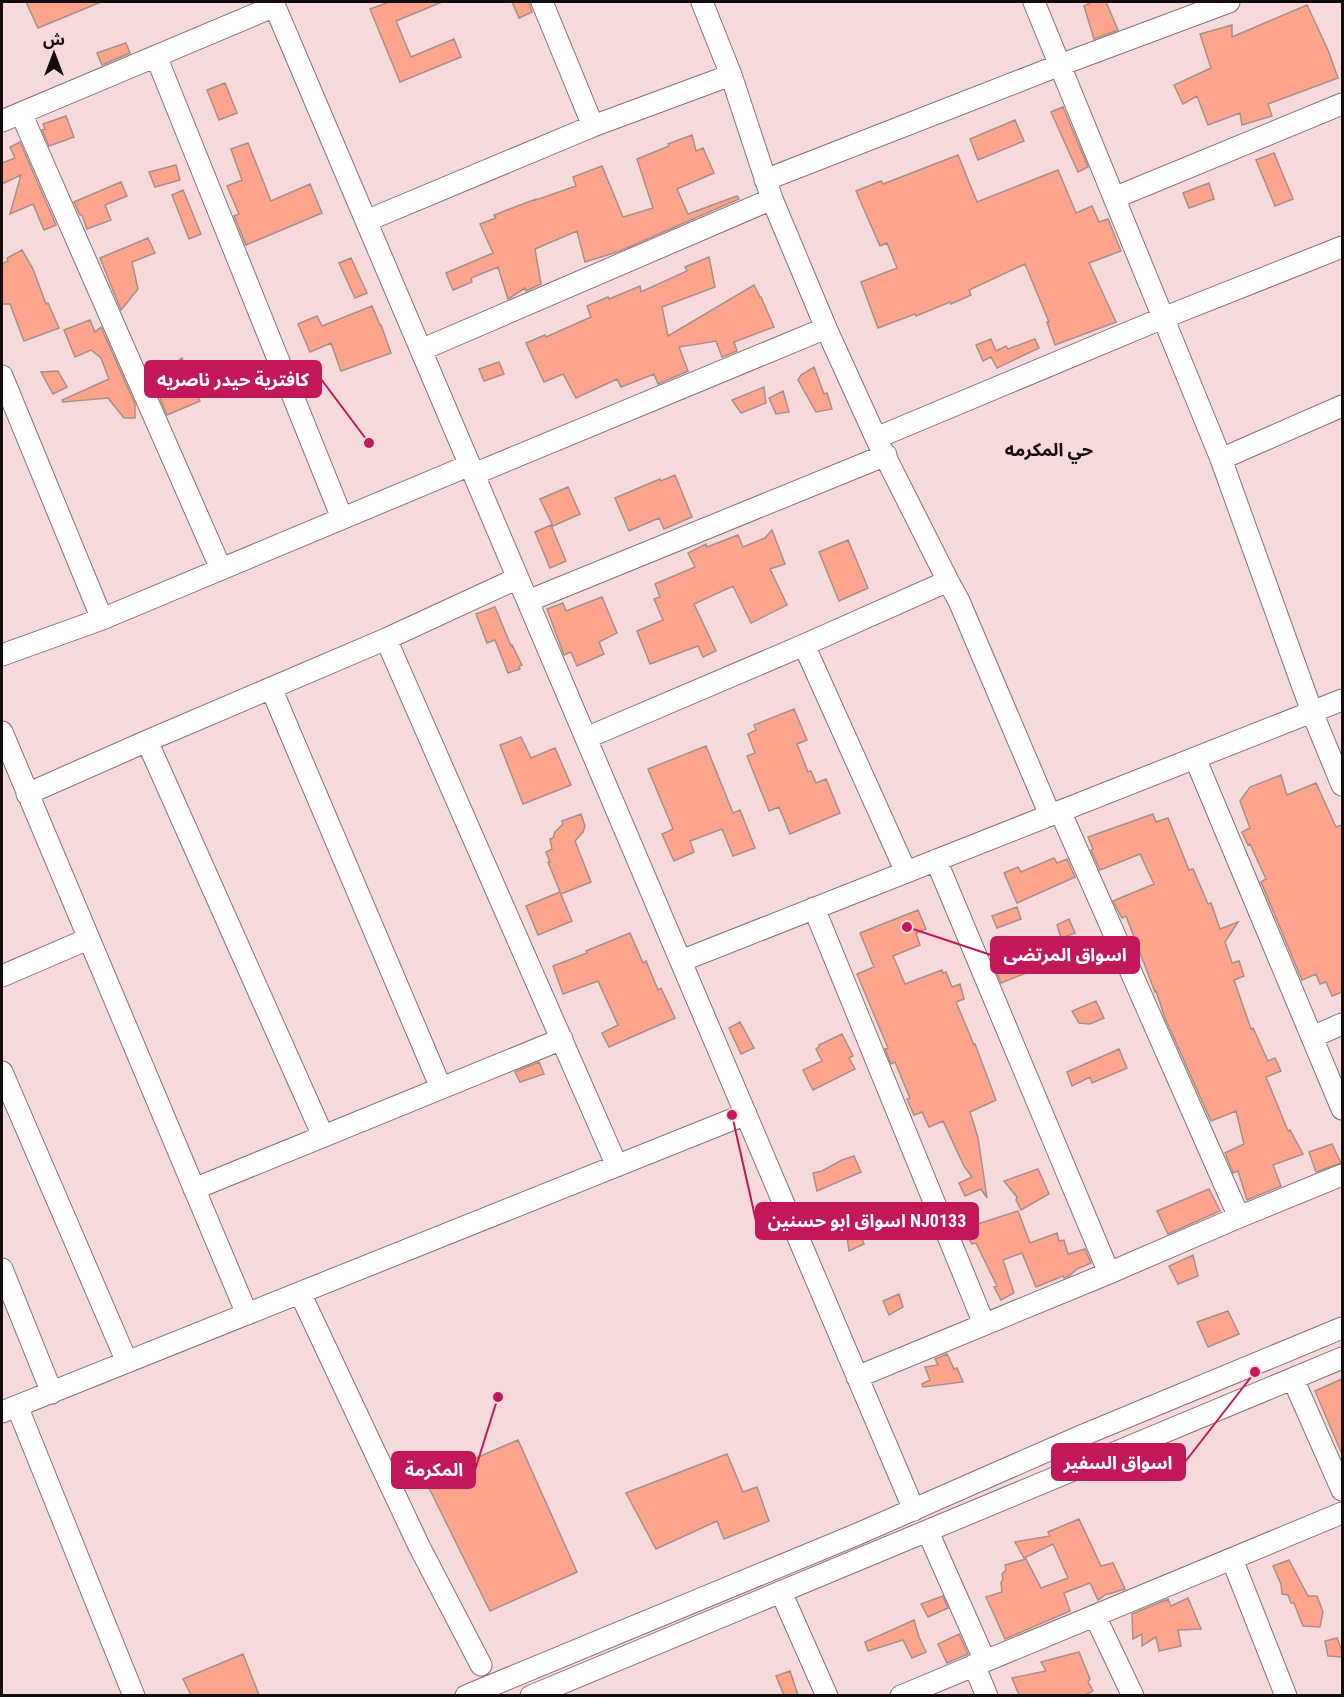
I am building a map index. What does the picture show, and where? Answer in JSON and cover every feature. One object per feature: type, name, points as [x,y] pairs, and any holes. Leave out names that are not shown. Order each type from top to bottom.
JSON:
[{"type":"street","points":[[542,2],[593,126]]},
{"type":"street","points":[[702,2],[730,75],[768,189],[826,328],[881,446],[959,601],[1239,1217]]},
{"type":"street","points":[[1034,2],[1221,459],[1312,712],[1342,785]]},
{"type":"street","points":[[421,350],[768,189],[1060,65],[1229,2]]},
{"type":"street","points":[[221,569],[11,117],[274,4],[914,1510]]},
{"type":"street","points":[[156,56],[342,518]]},
{"type":"street","points":[[366,221],[593,126],[730,75]]},
{"type":"street","points":[[1114,198],[1342,104]]},
{"type":"street","points":[[528,601],[881,446],[1163,318],[1342,247]]},
{"type":"street","points":[[2,655],[102,619],[342,518],[472,469],[826,328]]},
{"type":"street","points":[[2,376],[102,619]]},
{"type":"street","points":[[1221,459],[1342,406]]},
{"type":"street","points":[[27,794],[386,639],[518,578]]},
{"type":"street","points":[[586,738],[948,581]]},
{"type":"street","points":[[386,639],[617,1166]]},
{"type":"street","points":[[804,645],[906,872]]},
{"type":"street","points":[[271,688],[441,1088]]},
{"type":"street","points":[[681,961],[1342,700]]},
{"type":"street","points":[[2,732],[247,1314]]},
{"type":"street","points":[[147,741],[323,1136]]},
{"type":"street","points":[[1195,758],[1342,1109]]},
{"type":"street","points":[[936,860],[1109,1273]]},
{"type":"street","points":[[814,908],[984,1324]]},
{"type":"street","points":[[2,976],[88,939]]},
{"type":"street","points":[[1312,1037],[1342,1024]]},
{"type":"street","points":[[194,1189],[562,1039]]},
{"type":"street","points":[[2,1072],[127,1362]]},
{"type":"street","points":[[134,1695],[9,1409],[746,1114]]},
{"type":"street","points":[[857,1377],[1342,1175]]},
{"type":"street","points":[[2,1269],[52,1393]]},
{"type":"street","points":[[300,1293],[419,1546],[481,1665]]},
{"type":"street","points":[[472,1694],[860,1533],[1154,1405],[1342,1328]]},
{"type":"street","points":[[531,1695],[565,1689],[782,1592],[1342,1358]]},
{"type":"street","points":[[1293,1379],[1342,1490]]},
{"type":"street","points":[[1154,1405],[1149,1418],[1155,1431],[1161,1435]]},
{"type":"street","points":[[1096,1430],[1110,1435],[1113,1442],[1108,1456]]},
{"type":"street","points":[[901,1695],[1342,1513]]},
{"type":"street","points":[[928,1532],[980,1663],[987,1695]]},
{"type":"street","points":[[1233,1558],[1286,1695]]},
{"type":"street","points":[[782,1592],[827,1695]]},
{"type":"street","points":[[1095,1616],[1133,1695]]},
{"type":"building","points":[[26,2],[101,2],[38,28]]},
{"type":"building","points":[[389,2],[442,2],[396,21],[411,57],[454,39],[461,57],[400,82],[370,9]]},
{"type":"building","points":[[512,2],[529,2],[532,12],[519,18]]},
{"type":"building","points":[[1092,2],[1106,2],[1118,30],[1094,39],[1084,6]]},
{"type":"building","points":[[1307,5],[1338,78],[1268,104],[1272,116],[1242,125],[1240,113],[1208,125],[1197,96],[1183,104],[1174,85],[1211,68],[1200,34],[1232,25],[1232,37]]},
{"type":"building","points":[[126,43],[130,53],[102,65],[97,53]]},
{"type":"building","points":[[225,83],[237,113],[219,120],[207,90]]},
{"type":"building","points":[[1063,107],[1088,167],[1078,172],[1051,112]]},
{"type":"building","points":[[66,116],[74,137],[49,146],[42,130],[45,129],[43,124]]},
{"type":"building","points":[[1015,120],[1024,141],[978,160],[970,139]]},
{"type":"building","points":[[692,135],[696,151],[703,148],[714,173],[677,189],[688,214],[737,196],[739,199],[620,251],[585,262],[577,231],[535,249],[541,284],[526,291],[525,288],[508,299],[498,267],[471,278],[472,282],[453,290],[446,273],[493,253],[480,224],[496,218],[494,215],[576,186],[573,177],[602,166],[623,217],[653,208],[637,159]]},
{"type":"building","points":[[20,142],[56,225],[44,230],[33,204],[10,214],[21,175],[2,184],[2,163],[15,158],[10,147]]},
{"type":"building","points":[[248,143],[271,201],[310,184],[322,213],[246,245],[234,216],[239,214],[227,186],[242,180],[231,149]]},
{"type":"building","points":[[1274,153],[1293,199],[1275,206],[1256,160]]},
{"type":"building","points":[[958,155],[977,202],[1058,170],[1076,213],[1092,206],[1099,222],[1108,219],[1121,251],[1089,263],[1116,322],[1055,345],[1047,322],[1049,322],[1025,264],[969,290],[971,295],[951,304],[950,302],[878,328],[861,282],[897,268],[887,243],[880,246],[856,191],[881,181],[883,184]]},
{"type":"building","points":[[176,165],[180,180],[155,187],[149,172]]},
{"type":"building","points":[[121,182],[127,196],[105,205],[111,220],[87,229],[74,202]]},
{"type":"building","points":[[1209,183],[1214,199],[1189,208],[1183,193]]},
{"type":"building","points":[[183,190],[201,234],[189,239],[172,195]]},
{"type":"building","points":[[148,238],[155,253],[132,262],[138,289],[121,310],[100,258]]},
{"type":"building","points":[[22,250],[59,328],[24,341],[10,304],[2,304],[2,264],[8,261],[7,258]]},
{"type":"building","points":[[709,257],[715,287],[662,307],[668,336],[754,285],[774,327],[734,342],[737,351],[722,357],[716,341],[679,347],[688,371],[658,384],[654,374],[621,387],[617,379],[576,398],[563,374],[544,382],[526,343],[545,335],[546,337],[591,317],[587,306],[640,286],[641,292],[687,271],[685,267]]},
{"type":"building","points":[[351,258],[367,293],[355,298],[339,263]]},
{"type":"building","points":[[372,306],[391,353],[341,371],[331,343],[310,352],[298,324],[317,316],[322,326]]},
{"type":"building","points":[[90,320],[95,332],[101,327],[135,404],[135,418],[124,418],[108,398],[63,402],[62,400],[109,379],[101,358],[91,350],[75,357],[64,330]]},
{"type":"building","points":[[991,339],[996,351],[1006,346],[1008,349],[1035,339],[1039,348],[997,368],[991,357],[983,361],[976,345]]},
{"type":"building","points":[[182,358],[200,401],[167,415],[152,379],[173,371],[171,366]]},
{"type":"building","points":[[499,362],[504,374],[484,381],[479,369]]},
{"type":"building","points":[[814,367],[832,409],[816,412],[798,380],[801,375]]},
{"type":"building","points":[[58,371],[67,387],[53,394],[41,372]]},
{"type":"building","points":[[764,387],[766,403],[741,413],[732,400]]},
{"type":"building","points":[[783,391],[789,412],[776,414],[769,398]]},
{"type":"building","points":[[675,475],[692,517],[664,529],[659,518],[629,531],[615,498]]},
{"type":"building","points":[[568,487],[580,514],[553,526],[540,499]]},
{"type":"building","points":[[551,525],[566,561],[550,568],[535,532]]},
{"type":"building","points":[[772,530],[785,564],[770,569],[787,605],[751,623],[733,586],[694,604],[716,651],[703,657],[698,646],[650,664],[637,631],[663,620],[654,599],[660,597],[655,584],[695,567],[688,553],[706,544],[707,547],[738,535],[743,547],[765,538]]},
{"type":"building","points":[[848,540],[868,588],[839,601],[819,552]]},
{"type":"building","points":[[602,597],[617,633],[599,642],[604,654],[577,666],[571,652],[564,655],[547,609],[563,603],[566,611]]},
{"type":"building","points":[[495,607],[511,646],[522,665],[519,666],[520,669],[508,673],[495,640],[487,643],[476,614]]},
{"type":"building","points":[[794,709],[807,740],[797,744],[808,772],[811,771],[816,783],[826,779],[840,813],[790,834],[779,807],[769,811],[747,756],[755,753],[748,734],[756,730],[754,725]]},
{"type":"building","points":[[521,737],[531,758],[555,748],[571,785],[523,804],[500,745]]},
{"type":"building","points":[[706,746],[733,813],[740,810],[755,848],[733,856],[722,829],[690,841],[694,852],[674,861],[662,834],[673,829],[648,769]]},
{"type":"building","points":[[1281,775],[1287,795],[1316,783],[1336,827],[1342,825],[1342,992],[1332,996],[1326,982],[1320,984],[1316,974],[1302,980],[1261,882],[1266,879],[1242,832],[1250,828],[1240,801],[1250,787]]},
{"type":"building","points":[[581,814],[585,826],[575,841],[591,882],[561,894],[546,852],[552,849],[550,839],[563,824],[562,821]]},
{"type":"building","points":[[1153,814],[1156,822],[1168,818],[1189,870],[1193,869],[1208,904],[1211,903],[1220,929],[1238,922],[1225,942],[1232,963],[1239,961],[1244,976],[1234,980],[1251,1029],[1253,1028],[1268,1061],[1275,1058],[1281,1071],[1266,1077],[1288,1131],[1290,1130],[1303,1154],[1273,1165],[1281,1186],[1247,1200],[1238,1171],[1233,1173],[1225,1153],[1244,1144],[1236,1111],[1211,1121],[1165,1018],[1126,916],[1122,918],[1113,901],[1154,884],[1140,854],[1100,870],[1091,850],[1093,849],[1088,837]]},
{"type":"building","points":[[1054,858],[1057,863],[1067,859],[1075,877],[1017,903],[1004,873],[1018,867],[1021,872]]},
{"type":"building","points":[[560,892],[572,921],[538,935],[526,906]]},
{"type":"building","points":[[1017,907],[1021,919],[997,928],[992,916]]},
{"type":"building","points":[[918,910],[926,929],[916,933],[920,945],[893,956],[905,984],[942,970],[943,973],[946,972],[952,987],[960,984],[964,999],[956,1002],[996,1100],[970,1112],[978,1138],[987,1198],[981,1189],[965,1196],[959,1183],[972,1177],[964,1166],[943,1121],[929,1127],[922,1112],[914,1115],[907,1099],[910,1098],[895,1062],[891,1064],[885,1049],[888,1048],[857,974],[874,967],[860,933]]},
{"type":"building","points":[[1069,919],[1075,933],[1061,938],[1057,925]]},
{"type":"building","points":[[630,933],[643,963],[646,961],[658,990],[661,988],[675,1018],[609,1047],[602,1033],[618,1025],[598,981],[563,994],[553,966]]},
{"type":"building","points":[[1035,953],[1041,967],[1001,983],[995,968]]},
{"type":"building","points":[[1096,1001],[1104,1018],[1090,1024],[1079,1023],[1072,1011]]},
{"type":"building","points":[[740,1022],[754,1048],[741,1054],[729,1028]]},
{"type":"building","points":[[842,1034],[853,1056],[849,1058],[855,1069],[813,1090],[803,1070],[822,1061],[816,1049],[819,1045]]},
{"type":"building","points":[[1119,1049],[1127,1068],[1092,1083],[1090,1077],[1072,1086],[1067,1072]]},
{"type":"building","points":[[539,1062],[544,1074],[520,1082],[515,1072]]},
{"type":"building","points":[[1332,1144],[1341,1163],[1316,1172],[1309,1152]]},
{"type":"building","points":[[854,1156],[861,1172],[817,1191],[813,1173]]},
{"type":"building","points":[[1038,1169],[1049,1194],[1021,1210],[1016,1200],[1017,1197],[1004,1181]]},
{"type":"building","points":[[1209,1189],[1220,1211],[1168,1234],[1157,1211]]},
{"type":"building","points":[[1018,1211],[1030,1243],[1057,1233],[1059,1241],[1064,1240],[1068,1254],[1085,1249],[1091,1263],[1077,1269],[1069,1276],[1064,1278],[1063,1276],[1036,1287],[1022,1253],[1003,1260],[1014,1293],[1001,1300],[994,1287],[997,1286],[976,1243],[972,1244],[962,1229]]},
{"type":"building","points":[[857,1225],[864,1244],[849,1251],[846,1230]]},
{"type":"building","points":[[1193,1255],[1198,1276],[1178,1284],[1169,1266]]},
{"type":"building","points":[[899,1294],[903,1307],[889,1315],[883,1301]]},
{"type":"building","points":[[1228,1311],[1239,1334],[1208,1347],[1197,1322]]},
{"type":"building","points":[[947,1354],[963,1382],[923,1387],[922,1384],[930,1380],[925,1367],[938,1365],[935,1359]]},
{"type":"building","points":[[1342,1379],[1342,1454],[1315,1391]]},
{"type":"building","points":[[518,1440],[577,1572],[490,1611],[425,1480]]},
{"type":"building","points":[[727,1454],[743,1492],[757,1487],[769,1521],[724,1539],[717,1521],[656,1549],[626,1493]]},
{"type":"building","points":[[1079,1519],[1101,1566],[1113,1563],[1125,1589],[1105,1595],[1098,1600],[1090,1583],[1064,1593],[1070,1611],[1005,1639],[986,1597],[1002,1592],[1002,1574],[1006,1570],[1005,1565],[1026,1559],[1041,1588],[1068,1578],[1053,1544],[1024,1558],[1015,1542],[1050,1536],[1048,1532]]},
{"type":"building","points":[[1289,1560],[1308,1596],[1317,1596],[1323,1612],[1320,1627],[1303,1626],[1294,1603],[1291,1603],[1288,1595],[1282,1594],[1281,1584],[1273,1566]]},
{"type":"building","points":[[943,1596],[948,1608],[928,1617],[921,1604]]},
{"type":"building","points":[[1188,1598],[1201,1629],[1178,1630],[1181,1646],[1159,1651],[1156,1637],[1142,1646],[1142,1634],[1133,1639],[1132,1614],[1168,1599],[1171,1606]]},
{"type":"building","points":[[914,1620],[926,1652],[912,1658],[903,1640],[868,1651],[865,1642]]},
{"type":"building","points":[[959,1634],[968,1654],[947,1663],[938,1644]]},
{"type":"building","points":[[1337,1638],[1342,1657],[1328,1656],[1325,1641]]},
{"type":"building","points":[[1079,1652],[1093,1691],[1085,1695],[1019,1695],[1012,1678],[1046,1671],[1041,1662]]},
{"type":"building","points":[[243,1654],[259,1695],[191,1695],[183,1679]]},
{"type":"building","points":[[790,1671],[798,1695],[784,1695],[776,1676]]},
{"type":"place","name":"كافترية حيدر ناصريه","points":[[369,443]]},
{"type":"place","name":"اسواق المرتضى","points":[[907,927]]},
{"type":"place","name":"اسواق ابو حسنين NJ0133","points":[[732,1115]]},
{"type":"place","name":"اسواق السفير","points":[[1255,1372]]},
{"type":"place","name":"المكرمة","points":[[498,1397]]},
{"type":"district","name":"حي المكرمه","points":[[1049,449]]}]
